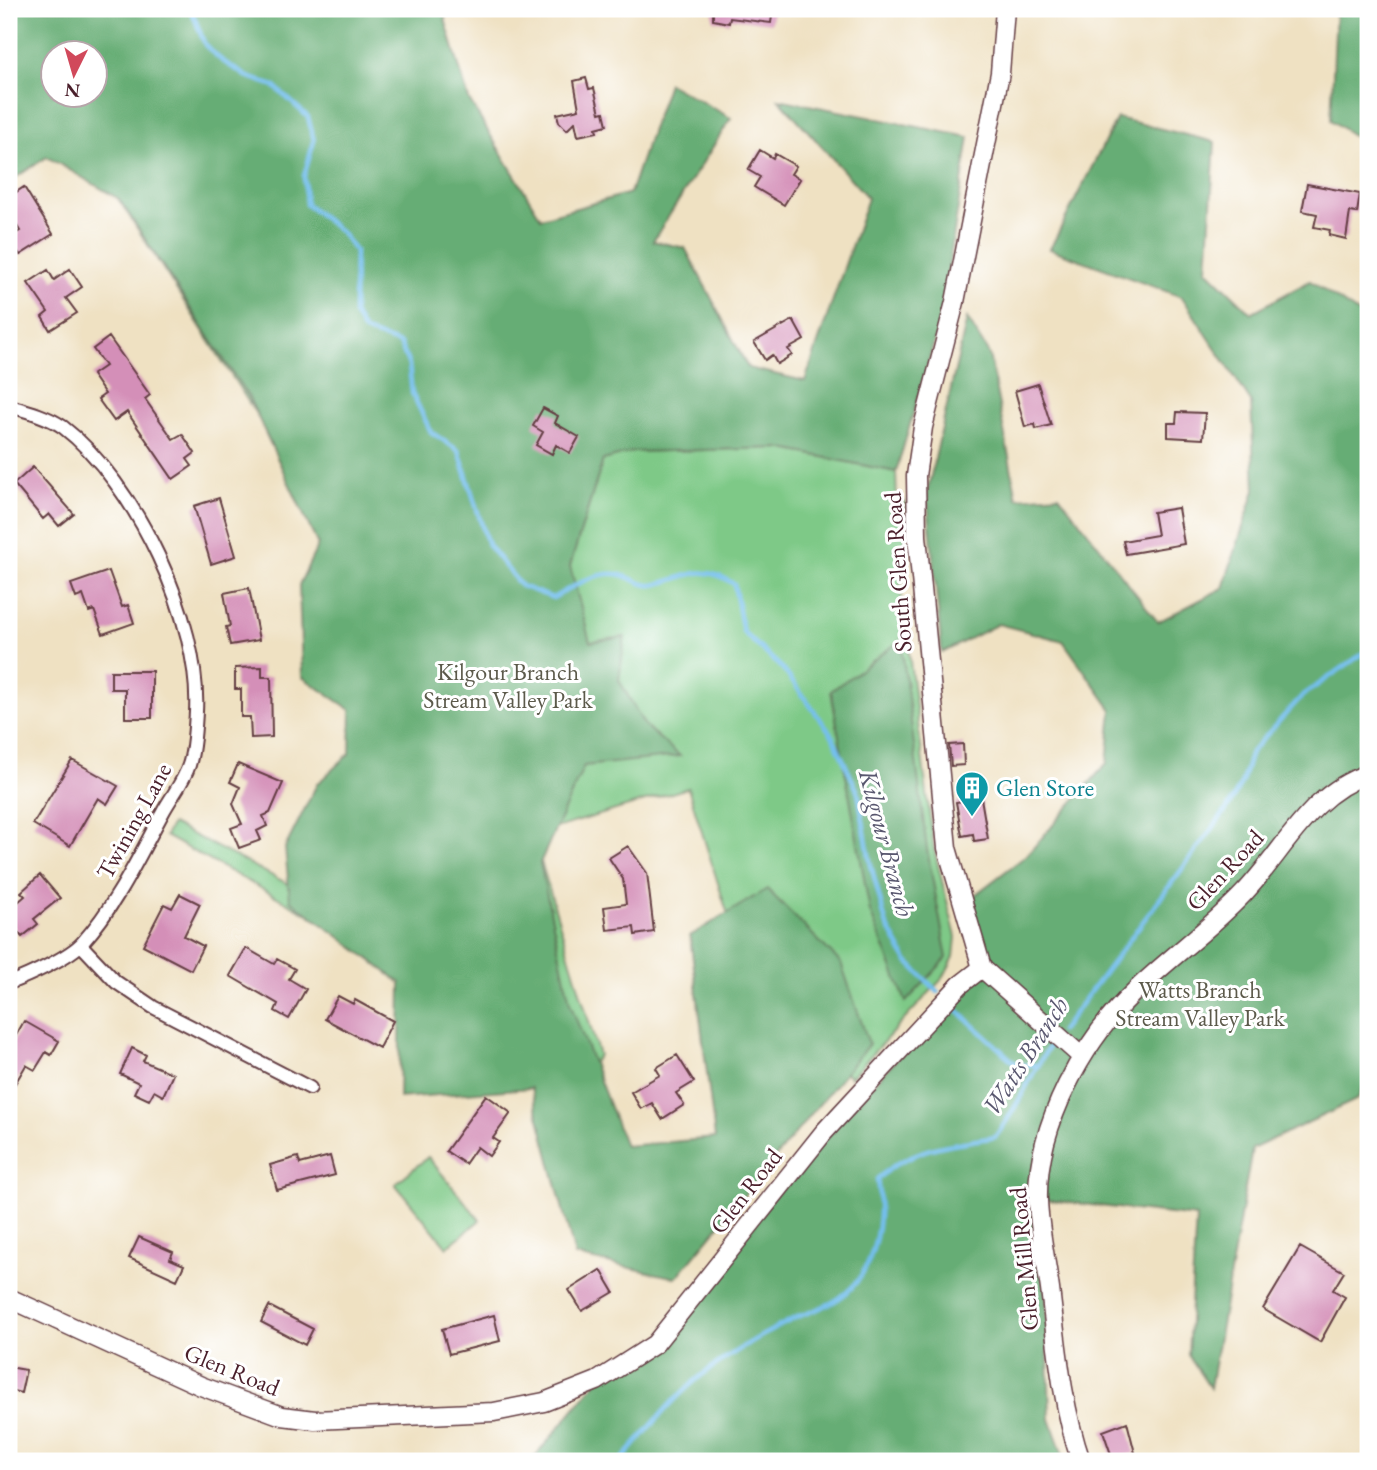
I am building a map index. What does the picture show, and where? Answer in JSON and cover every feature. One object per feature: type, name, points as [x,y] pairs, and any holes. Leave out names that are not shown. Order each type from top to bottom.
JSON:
[{"type":"main road","name":"South Glen Road","points":[[982,968],[947,848],[917,536],[916,476],[923,427],[955,302],[1000,74],[1004,9]]},
{"type":"main road","name":"Glen Road","points":[[1082,1057],[1135,992],[1244,893],[1308,815],[1331,792],[1368,774]]},
{"type":"main road","points":[[982,968],[1034,1018],[1082,1057]]},
{"type":"main road","name":"Glen Road","points":[[9,1298],[201,1386],[282,1416],[315,1420],[494,1412],[544,1402],[597,1381],[655,1343],[824,1132],[960,985],[982,968]]},
{"type":"main road","name":"Glen Mill Road","points":[[1081,1461],[1064,1400],[1038,1199],[1041,1163],[1051,1119],[1082,1057]]},
{"type":"street","name":"Twining Lane","points":[[9,405],[60,425],[83,445],[111,478],[155,547],[169,578],[190,650],[197,711],[189,765],[117,897],[81,945],[24,978],[9,982]]},
{"type":"street","points":[[81,945],[116,982],[153,1007],[310,1088]]},
{"type":"green space","name":"Kilgour Branch Stream Valley Park","points":[[9,9],[400,9],[581,531],[603,460],[632,452],[779,448],[896,472],[897,502],[905,501],[905,582],[900,583],[934,849],[956,937],[954,957],[943,978],[851,1077],[750,985],[688,788],[533,835],[599,1055],[590,1068],[165,836],[172,824],[292,886],[349,772],[363,635],[274,442],[73,128],[9,169]]},
{"type":"green space","points":[[9,9],[446,9],[445,19],[469,100],[541,218],[630,193],[668,83],[731,118],[653,241],[685,248],[748,368],[805,381],[868,198],[779,99],[969,137],[940,322],[896,472],[779,448],[632,452],[603,460],[570,566],[590,642],[625,637],[619,680],[645,726],[680,756],[584,766],[540,863],[570,1003],[625,1146],[715,1138],[690,936],[767,889],[841,963],[869,1044],[676,1278],[575,1256],[531,1088],[399,1098],[401,983],[290,900],[285,848],[317,784],[350,753],[351,710],[302,677],[299,585],[318,545],[249,398],[119,199],[47,157],[9,182]]},
{"type":"green space","points":[[1336,9],[1368,9],[1368,146],[1331,120]]},
{"type":"green space","name":"Watts Branch Stream Valley Park","points":[[1117,118],[1215,142],[1207,270],[1251,313],[1310,281],[1368,320],[1368,1076],[1358,1099],[1252,1149],[1210,1388],[1188,1355],[1196,1217],[1038,1199],[1045,1251],[1050,1419],[1065,1461],[535,1461],[534,1458],[597,1381],[655,1343],[792,1171],[982,968],[963,904],[1027,855],[1107,763],[1112,710],[1063,641],[998,624],[942,653],[927,493],[967,318],[989,354],[1017,498],[1059,495],[1158,622],[1223,588],[1255,490],[1251,402],[1182,297],[1050,249]]},
{"type":"green space","points":[[901,640],[927,849],[947,958],[906,1002],[870,912],[831,691]]},
{"type":"green space","points":[[428,1157],[480,1220],[447,1247],[395,1184]]},
{"type":"building","points":[[713,9],[773,9],[771,23],[730,18],[729,23],[713,20]]},
{"type":"building","points":[[586,78],[589,89],[594,88],[600,113],[604,112],[607,125],[596,128],[597,132],[578,136],[575,122],[567,130],[559,122],[557,114],[579,109],[574,81]]},
{"type":"building","points":[[760,150],[773,158],[775,154],[796,166],[791,174],[800,179],[784,205],[754,187],[760,177],[748,170]]},
{"type":"building","points":[[1307,184],[1360,194],[1357,213],[1350,212],[1346,239],[1329,235],[1330,230],[1314,227],[1317,214],[1302,211]]},
{"type":"building","points":[[24,187],[53,234],[20,255],[9,238],[20,231],[9,213],[9,197]]},
{"type":"building","points":[[70,269],[82,287],[66,298],[77,313],[50,330],[42,317],[48,312],[28,283],[48,270],[54,280]]},
{"type":"building","points":[[793,320],[804,340],[788,349],[792,355],[777,364],[772,355],[765,360],[754,342]]},
{"type":"building","points":[[109,337],[150,395],[145,399],[173,439],[182,434],[195,453],[187,459],[192,466],[173,479],[127,412],[114,421],[98,399],[105,394],[92,375],[105,366],[93,349]]},
{"type":"building","points":[[1038,384],[1051,425],[1036,429],[1035,424],[1025,427],[1015,391]]},
{"type":"building","points":[[543,408],[558,416],[555,423],[579,437],[570,453],[556,445],[552,454],[536,445],[543,432],[533,426]]},
{"type":"building","points":[[1177,412],[1205,413],[1203,439],[1168,437],[1168,423],[1176,423]]},
{"type":"building","points":[[33,467],[74,514],[59,526],[49,514],[43,519],[14,484]]},
{"type":"building","points":[[219,498],[236,556],[211,564],[194,506]]},
{"type":"building","points":[[1178,508],[1184,544],[1126,554],[1123,541],[1157,535],[1153,512]]},
{"type":"building","points":[[109,571],[122,607],[128,605],[134,623],[103,634],[94,610],[89,612],[83,595],[76,598],[71,584]]},
{"type":"building","points":[[249,588],[259,640],[230,645],[226,627],[230,626],[224,593]]},
{"type":"building","points":[[262,667],[262,677],[271,677],[272,737],[251,738],[250,717],[241,717],[241,689],[235,689],[235,668]]},
{"type":"building","points":[[111,671],[152,671],[152,718],[125,718],[125,689],[111,689]]},
{"type":"building","points":[[963,744],[964,765],[951,766],[949,745]]},
{"type":"building","points":[[72,760],[118,786],[107,804],[98,798],[70,846],[33,824]]},
{"type":"building","points":[[238,764],[283,783],[270,813],[263,816],[267,826],[257,831],[261,840],[239,848],[231,828],[242,824],[233,804],[240,787],[230,782]]},
{"type":"building","name":"Glen Store","points":[[981,798],[988,839],[974,841],[973,834],[962,836],[956,802]]},
{"type":"building","points":[[628,846],[647,873],[654,932],[635,935],[634,927],[607,930],[604,907],[626,904],[623,879],[609,858]]},
{"type":"building","points":[[40,875],[60,898],[34,919],[38,924],[22,937],[9,922],[9,910],[25,896],[21,892]]},
{"type":"building","points":[[180,894],[200,904],[184,936],[203,946],[191,970],[143,945],[164,904],[172,908]]},
{"type":"building","points":[[246,948],[274,964],[277,959],[295,969],[289,979],[306,989],[289,1019],[275,1011],[278,1004],[230,976]]},
{"type":"building","points":[[338,996],[353,1004],[355,1000],[393,1021],[379,1048],[325,1019]]},
{"type":"building","points":[[24,1021],[59,1041],[51,1055],[46,1052],[35,1070],[26,1065],[9,1094],[9,1048]]},
{"type":"building","points":[[132,1048],[146,1055],[143,1061],[173,1074],[163,1096],[154,1091],[149,1100],[134,1093],[139,1083],[120,1074]]},
{"type":"building","points":[[677,1055],[694,1082],[676,1093],[684,1105],[662,1119],[652,1103],[641,1109],[631,1092],[660,1075],[656,1068]]},
{"type":"building","points":[[486,1095],[511,1113],[493,1138],[499,1142],[489,1156],[477,1147],[465,1164],[446,1151]]},
{"type":"building","points":[[330,1156],[335,1175],[277,1190],[270,1165],[298,1157],[300,1164]]},
{"type":"building","points":[[139,1237],[173,1252],[170,1259],[184,1265],[177,1280],[129,1258]]},
{"type":"building","points":[[1300,1247],[1344,1272],[1333,1290],[1345,1297],[1320,1342],[1263,1309]]},
{"type":"building","points":[[601,1270],[614,1292],[582,1311],[569,1290]]},
{"type":"building","points":[[269,1306],[313,1329],[305,1345],[261,1322]]},
{"type":"building","points":[[494,1315],[500,1341],[449,1354],[442,1329]]},
{"type":"building","points":[[9,1367],[26,1370],[21,1393],[9,1390]]},
{"type":"building","points":[[1127,1422],[1135,1453],[1113,1460],[1103,1431]]},
{"type":"waterway","name":"Kilgour Branch","points":[[191,9],[205,45],[221,60],[246,76],[274,86],[308,117],[314,141],[304,176],[306,204],[342,233],[355,251],[354,314],[364,331],[400,344],[409,365],[412,393],[431,432],[459,451],[488,545],[521,586],[553,598],[583,581],[609,574],[622,575],[653,585],[703,573],[722,577],[734,584],[743,632],[783,669],[832,735],[858,792],[870,861],[886,923],[907,961],[938,992]]},
{"type":"waterway","name":"Watts Branch","points":[[1061,1031],[1227,809],[1242,782],[1251,752],[1302,696],[1368,650]]},
{"type":"waterway","name":"Kilgour Branch","points":[[957,1010],[1017,1065],[1039,1065]]},
{"type":"waterway","name":"Watts Branch","points":[[621,1461],[674,1400],[710,1369],[772,1330],[833,1302],[847,1292],[859,1279],[873,1248],[879,1213],[877,1179],[890,1168],[918,1153],[995,1137],[1055,1038]]},
{"type":"place","name":"Glen Store","points":[[972,818]]}]
